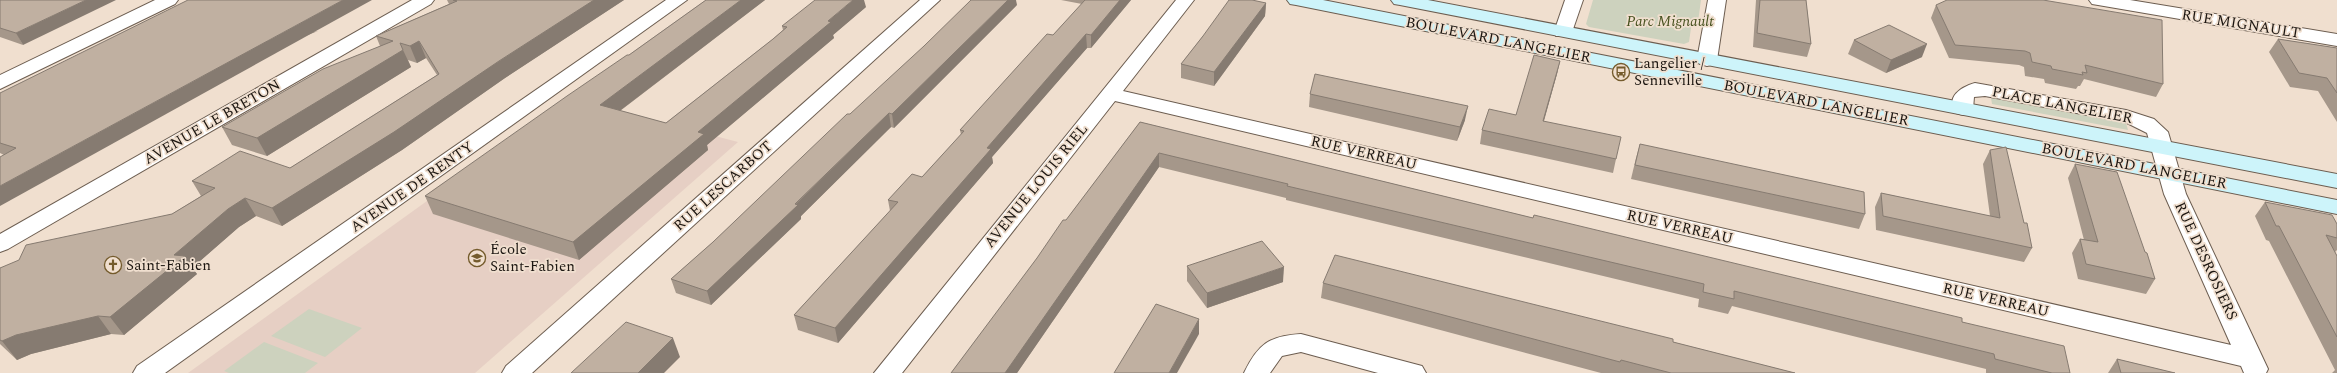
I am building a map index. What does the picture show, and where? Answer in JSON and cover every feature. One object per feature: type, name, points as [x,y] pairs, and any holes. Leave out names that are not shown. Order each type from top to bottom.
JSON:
[{"type":"main road","name":"BOULEVARD LANGELIER","points":[[1296,0],[2337,207]]},
{"type":"main road","name":"BOULEVARD LANGELIER","points":[[1400,0],[1963,109]]},
{"type":"main road","name":"BOULEVARD LANGELIER","points":[[2161,147],[2337,182]]},
{"type":"street","points":[[3,79],[170,0]]},
{"type":"street","name":"AVENUE LE BRETON","points":[[0,244],[425,0]]},
{"type":"street","name":"AVENUE DE RENTY","points":[[146,373],[678,0]]},
{"type":"street","name":"RUE LESCARBOT","points":[[515,373],[931,0]]},
{"type":"street","name":"AVENUE LOUIS RIEL","points":[[887,373],[1185,0]]},
{"type":"street","points":[[1563,32],[1574,0]]},
{"type":"street","points":[[1707,60],[1717,0]]},
{"type":"street","name":"RUE MIGNAULT","points":[[2098,0],[2337,40]]},
{"type":"street","name":"PLACE LANGELIER","points":[[1963,109],[1964,94],[1975,89],[2110,113],[2147,122],[2158,132],[2161,147]]},
{"type":"street","name":"RUE VERREAU","points":[[1109,94],[2254,366]]},
{"type":"street","name":"RUE DESROSIERS","points":[[2161,147],[2175,194],[2254,366]]},
{"type":"street","points":[[1257,373],[1263,360],[1271,350],[1284,344],[1302,343],[1413,373]]},
{"type":"shaded area","name":"École Saint-Fabien","points":[[570,98],[738,142],[475,373],[188,373]]},
{"type":"green space","name":"Parc Mignault","points":[[1593,0],[1701,0],[1698,22],[1692,21],[1689,42],[1684,44],[1589,27],[1586,24]]},
{"type":"green space","points":[[1991,98],[2126,123],[2128,130],[1992,104]]},
{"type":"green space","points":[[309,309],[362,328],[325,357],[271,336]]},
{"type":"green space","points":[[264,342],[318,363],[305,373],[229,373],[224,371]]},
{"type":"building","points":[[0,0],[86,0],[16,33],[0,28]]},
{"type":"building","points":[[188,0],[343,0],[0,186],[0,157],[16,148],[0,143],[0,93]]},
{"type":"building","points":[[453,0],[594,0],[499,61],[394,132],[272,208],[245,198],[228,209],[174,255],[185,256],[110,317],[98,316],[16,335],[2,341],[0,340],[0,268],[19,260],[26,245],[172,214],[215,188],[192,181],[240,151],[290,168],[439,74],[419,41],[410,46],[400,43],[403,50],[257,138],[222,127],[323,69],[393,41],[376,36],[457,1]]},
{"type":"building","points":[[706,0],[741,0],[600,105],[666,123],[773,39],[787,27],[782,26],[815,0],[853,0],[828,21],[831,22],[698,132],[704,134],[573,242],[425,196],[567,96],[629,55]]},
{"type":"building","points":[[971,0],[1008,0],[892,114],[889,113],[795,204],[798,205],[707,291],[671,279],[713,242],[847,114],[850,114],[924,46]]},
{"type":"building","points":[[1085,0],[1120,0],[1091,35],[1086,34],[987,148],[991,149],[835,328],[794,315],[898,202],[888,200],[912,174],[922,177],[964,131],[960,130],[1047,34],[1053,35]]},
{"type":"building","points":[[1229,0],[1252,0],[1266,3],[1214,72],[1181,64],[1203,36]]},
{"type":"building","points":[[1760,0],[1806,0],[1811,44],[1757,33]]},
{"type":"building","points":[[1947,0],[2043,0],[2162,20],[2163,84],[2085,65],[2087,73],[2082,72],[2083,75],[2052,69],[2051,66],[2032,62],[2030,53],[2025,51],[1955,45],[1936,5]]},
{"type":"building","points":[[1889,25],[1927,44],[1891,60],[1854,40]]},
{"type":"building","points":[[2278,39],[2337,48],[2337,93],[2327,78],[2299,73]]},
{"type":"building","points":[[1534,55],[1560,61],[1543,121],[1621,137],[1616,159],[1482,130],[1489,109],[1516,115]]},
{"type":"building","points":[[1315,74],[1468,106],[1460,127],[1310,94]]},
{"type":"building","points":[[1140,122],[1533,218],[1534,215],[1962,318],[1962,322],[2064,346],[2070,373],[2052,373],[1995,359],[1994,354],[1734,291],[1734,299],[1703,292],[1704,284],[1287,186],[1288,184],[1159,153],[1005,373],[951,373],[1037,258],[1063,220],[1066,220]]},
{"type":"building","points":[[1640,144],[1864,192],[1865,214],[1635,165]]},
{"type":"building","points":[[2006,147],[2024,223],[2027,223],[2032,248],[1883,216],[1881,193],[2000,218],[1990,150]]},
{"type":"building","points":[[2075,164],[2117,172],[2155,279],[2086,264],[2080,239],[2098,242]]},
{"type":"building","points":[[2265,202],[2332,215],[2337,224],[2337,238],[2326,235],[2337,256],[2337,337],[2279,226],[2276,226]]},
{"type":"building","points":[[1262,241],[1284,267],[1207,293],[1187,266]]},
{"type":"building","points":[[1335,255],[1673,339],[1673,342],[1795,373],[1671,373],[1621,360],[1620,362],[1323,283]]},
{"type":"building","points":[[1156,304],[1199,319],[1169,373],[1114,373]]},
{"type":"building","points":[[626,322],[673,338],[638,373],[571,373]]},
{"type":"building","points":[[2117,359],[2175,373],[2121,373]]},
{"type":"place","name":"Langelier / Senneville","points":[[1621,72]]},
{"type":"place","name":"École Saint-Fabien","points":[[477,258]]},
{"type":"place","name":"Saint-Fabien","points":[[113,265]]}]
